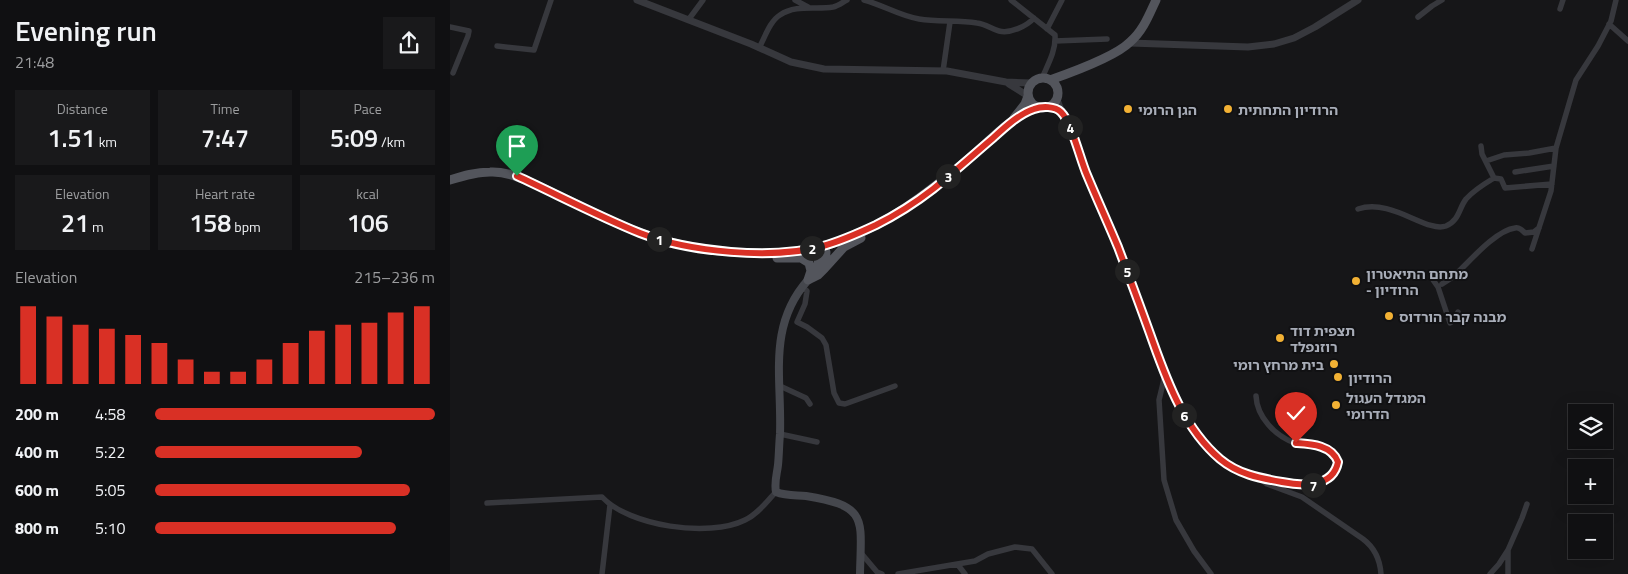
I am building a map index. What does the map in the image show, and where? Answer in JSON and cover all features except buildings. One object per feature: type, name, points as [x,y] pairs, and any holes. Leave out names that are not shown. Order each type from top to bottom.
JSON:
[{"type":"main road","points":[[1011,122],[1025,104],[1031,83],[1065,75],[1098,61],[1130,43],[1144,26],[1156,0]]},
{"type":"main road","points":[[450,180],[469,174],[492,172],[517,176],[642,234],[669,242],[704,248],[763,254],[791,252],[822,246],[850,237],[894,215],[933,189],[1011,122],[1034,109],[1053,103],[1065,75]]},
{"type":"main road","points":[[1046,79],[1057,91]]},
{"type":"main road","points":[[1028,96],[1032,103],[1043,107]]},
{"type":"main road","points":[[805,284],[818,275],[844,247],[888,224],[894,215]]},
{"type":"main road","points":[[822,246],[826,252],[825,268]]},
{"type":"main road","points":[[822,246],[819,252],[818,268],[789,306],[785,319],[778,361],[780,434],[778,466],[774,485],[776,492],[783,495],[822,499],[851,509],[858,517],[861,530],[860,574]]},
{"type":"main road","points":[[704,248],[714,255],[748,258],[801,258],[809,263],[810,272],[805,284]]},
{"type":"street","points":[[497,46],[534,50],[551,0]]},
{"type":"street","points":[[637,0],[688,19],[790,62],[824,69],[943,70],[1006,82],[1031,83]]},
{"type":"street","points":[[688,19],[703,0]]},
{"type":"street","points":[[795,0],[808,7]]},
{"type":"street","points":[[759,48],[769,28],[779,15],[808,7],[834,7],[847,0]]},
{"type":"street","points":[[864,0],[901,15],[950,22],[976,22],[1000,31],[1029,24],[1034,18]]},
{"type":"street","points":[[1011,0],[1055,35],[1046,79]]},
{"type":"street","points":[[1048,29],[1062,0]]},
{"type":"street","points":[[1130,43],[1248,47],[1274,44],[1294,38],[1358,0]]},
{"type":"street","points":[[1418,17],[1442,0]]},
{"type":"street","points":[[1560,10],[1563,0]]},
{"type":"street","points":[[1532,249],[1552,184],[1556,148],[1576,80],[1609,24],[1616,0]]},
{"type":"street","points":[[943,70],[950,22]]},
{"type":"street","points":[[1609,24],[1628,41]]},
{"type":"street","points":[[450,27],[469,31],[453,73]]},
{"type":"street","points":[[1055,41],[1107,39]]},
{"type":"street","points":[[1006,82],[1028,96]]},
{"type":"street","points":[[1057,91],[1061,111],[1070,126],[1085,170],[1117,246],[1164,375],[1184,414],[1201,441],[1220,459],[1240,473],[1294,485],[1312,485],[1329,478],[1337,467],[1338,462],[1332,452],[1312,444],[1296,443],[1281,436],[1260,413],[1256,396]]},
{"type":"street","points":[[1043,107],[1061,111]]},
{"type":"street","points":[[1481,146],[1494,178]]},
{"type":"street","points":[[1486,161],[1504,155],[1556,148]]},
{"type":"street","points":[[1515,172],[1554,166]]},
{"type":"street","points":[[1358,209],[1375,206],[1387,208],[1409,215],[1435,227],[1445,226],[1459,214],[1466,199],[1494,178],[1501,179],[1505,188],[1552,184]]},
{"type":"street","points":[[1442,284],[1455,276],[1471,258],[1503,233],[1515,228],[1521,229],[1525,233],[1534,232],[1540,227]]},
{"type":"street","points":[[1431,278],[1438,287],[1450,323],[1455,320],[1458,312]]},
{"type":"street","points":[[805,284],[807,291],[805,304],[797,322],[822,338],[826,345],[834,393],[839,403],[845,404],[895,386]]},
{"type":"street","points":[[1164,375],[1159,400],[1164,480],[1176,520],[1211,574]]},
{"type":"street","points":[[780,386],[806,398],[810,404]]},
{"type":"street","points":[[780,434],[817,442]]},
{"type":"street","points":[[1260,478],[1267,484],[1302,497],[1372,546],[1378,556],[1381,574]]},
{"type":"street","points":[[487,503],[602,497],[610,505],[636,518],[659,526],[698,528],[733,525],[756,514],[776,492]]},
{"type":"street","points":[[1490,574],[1508,550],[1527,504]]},
{"type":"street","points":[[602,574],[610,505]]},
{"type":"street","points":[[898,574],[958,565],[1015,547],[1032,549],[1052,574]]},
{"type":"street","points":[[1508,550],[1508,574]]},
{"type":"street","points":[[861,554],[877,572],[882,574]]},
{"type":"street","points":[[958,565],[965,574]]},
{"type":"place","name":"הגן הרומי","points":[[1128,109]]},
{"type":"place","name":"הרודיון התחתית","points":[[1228,109]]},
{"type":"place","name":"מתחם התיאטרון - הרודיון","points":[[1356,281]]},
{"type":"place","name":"מבנה קבר הורדוס","points":[[1389,316]]},
{"type":"place","name":"תצפית דוד רוזנפלד","points":[[1280,338]]},
{"type":"place","name":"בית מרחץ רומי","points":[[1334,364]]},
{"type":"place","name":"הרודיון","points":[[1338,377]]},
{"type":"place","name":"המגדל העגול הדרומי","points":[[1336,405]]},
{"type":"route","points":[[517,176],[607,219],[642,234],[669,242],[737,252],[763,254],[791,252],[822,246],[850,237],[876,225],[906,209],[933,189],[1011,122],[1034,109],[1052,108],[1061,111],[1070,126],[1085,170],[1117,246],[1153,340],[1164,375],[1191,427],[1201,441],[1220,459],[1240,473],[1294,485],[1312,485],[1329,478],[1337,467],[1338,462],[1332,452],[1312,444],[1296,443]]}]
